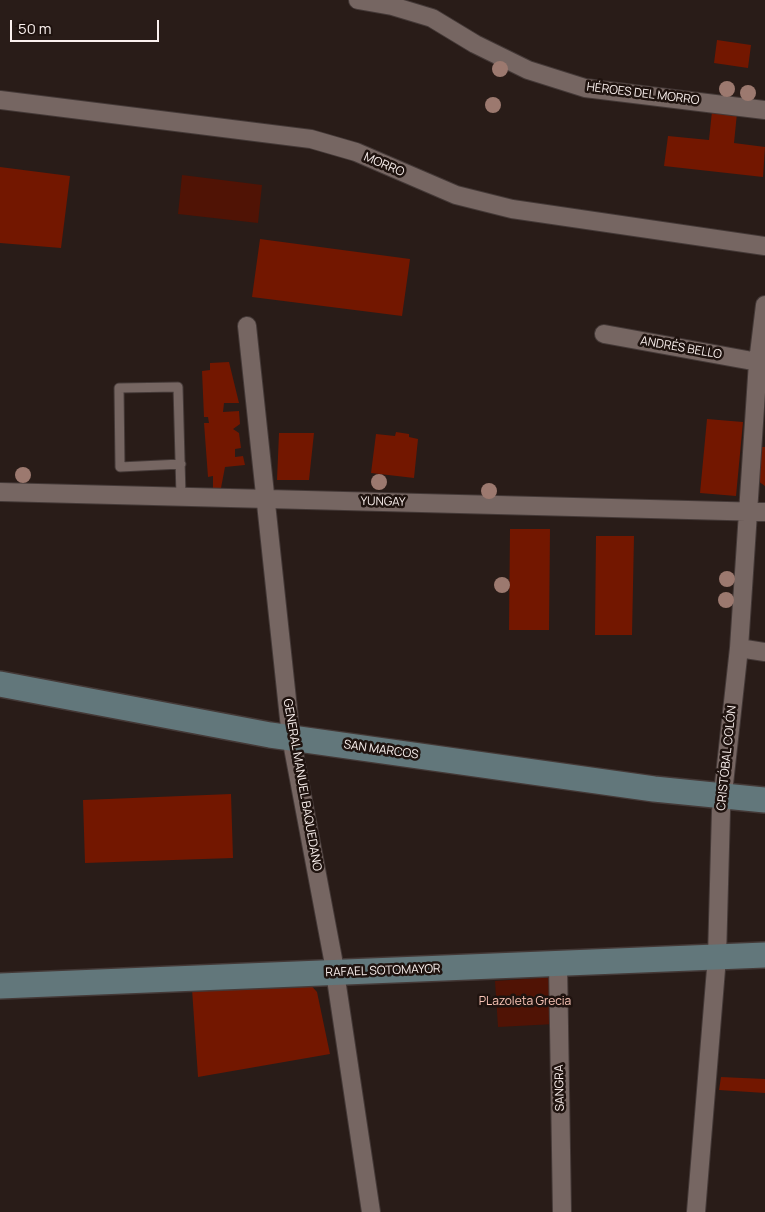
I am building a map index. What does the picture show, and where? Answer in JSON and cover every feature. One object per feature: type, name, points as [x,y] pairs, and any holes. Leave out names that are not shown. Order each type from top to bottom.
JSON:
[{"type":"main road","name":"SAN MARCOS","points":[[0,684],[270,735],[654,789],[765,800]]},
{"type":"main road","name":"RAFAEL SOTOMAYOR","points":[[0,986],[765,955]]},
{"type":"street","name":"HÉROES DEL MORRO","points":[[358,0],[392,6],[432,18],[475,44],[528,70],[585,88],[765,110]]},
{"type":"street","name":"MORRO","points":[[0,100],[311,139],[356,152],[456,195],[512,209],[765,246]]},
{"type":"street","name":"CRISTÓBAL COLÓN","points":[[696,1212],[717,957],[722,795],[757,511],[758,362],[765,305]]},
{"type":"street","name":"GENERAL MANUEL BAQUEDANO","points":[[247,326],[291,737],[335,973],[371,1212]]},
{"type":"street","name":"ANDRÉS BELLO","points":[[604,334],[758,362]]},
{"type":"street","name":"YUNGAY","points":[[0,492],[757,511]]},
{"type":"street","points":[[739,648],[765,652]]},
{"type":"street","name":"SANGRA","points":[[558,964],[562,1212]]},
{"type":"lane","points":[[181,464],[120,467],[119,388],[178,387],[181,464],[181,496]]},
{"type":"green space","points":[[182,175],[262,185],[258,223],[178,214]]},
{"type":"green space","name":"PLazoleta Grecia","points":[[553,977],[555,1024],[498,1027],[495,981]]},
{"type":"building","points":[[717,40],[751,45],[748,68],[714,63]]},
{"type":"building","points":[[712,111],[737,113],[734,143],[765,147],[763,177],[664,166],[668,136],[709,140]]},
{"type":"building","points":[[0,167],[70,176],[61,248],[0,243]]},
{"type":"building","points":[[260,239],[410,259],[402,316],[252,297]]},
{"type":"building","points":[[229,362],[239,403],[224,403],[223,412],[239,411],[240,424],[233,429],[239,433],[241,448],[235,449],[235,457],[243,456],[245,465],[225,467],[221,488],[213,488],[213,476],[208,477],[204,423],[209,423],[208,417],[204,417],[202,371],[210,370],[210,363]]},
{"type":"building","points":[[707,419],[743,422],[736,496],[700,493]]},
{"type":"building","points":[[396,432],[409,434],[409,437],[418,439],[414,478],[371,473],[376,434],[395,436]]},
{"type":"building","points":[[279,433],[314,433],[309,480],[277,480]]},
{"type":"building","points":[[761,447],[765,447],[765,486],[758,481]]},
{"type":"building","points":[[510,529],[550,529],[549,630],[509,630]]},
{"type":"building","points":[[596,536],[634,536],[632,635],[595,635]]},
{"type":"building","points":[[231,794],[233,858],[85,863],[83,800]]},
{"type":"building","points":[[307,981],[317,992],[330,1054],[198,1077],[192,989]]},
{"type":"building","points":[[721,1077],[765,1079],[765,1093],[719,1090]]}]
